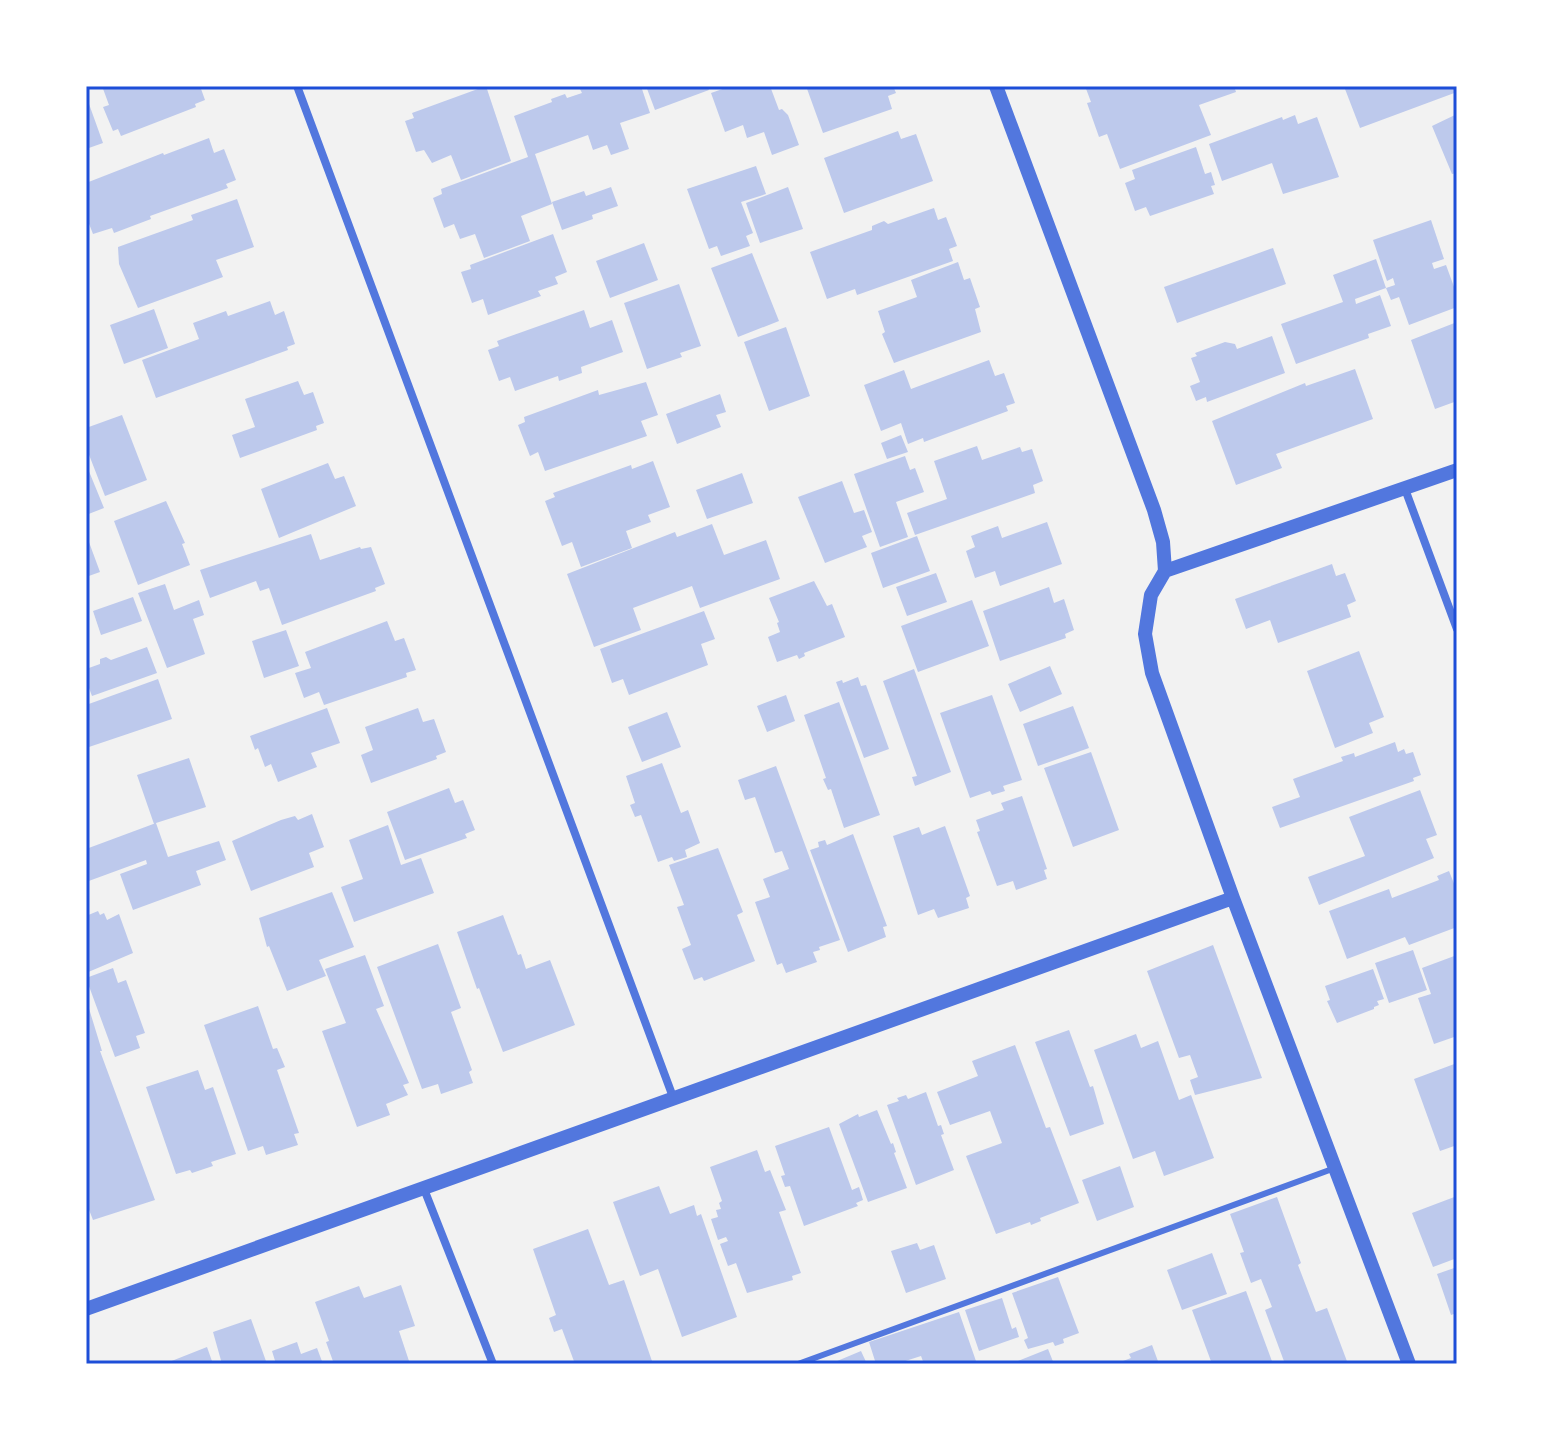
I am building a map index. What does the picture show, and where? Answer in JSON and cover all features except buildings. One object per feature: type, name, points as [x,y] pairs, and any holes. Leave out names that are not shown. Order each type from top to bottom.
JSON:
[{"type":"street","points":[[297,86],[673,1097]]},
{"type":"street","points":[[996,86],[1154,510],[1163,542],[1165,571],[1151,595],[1145,634],[1152,673],[1233,898],[1409,1364]]},
{"type":"street","points":[[1165,571],[1457,470]]},
{"type":"street","points":[[1405,489],[1457,629]]},
{"type":"street","points":[[86,1309],[1233,898]]},
{"type":"street","points":[[424,1189],[493,1364]]},
{"type":"lane","points":[[798,1364],[1335,1168]]}]
